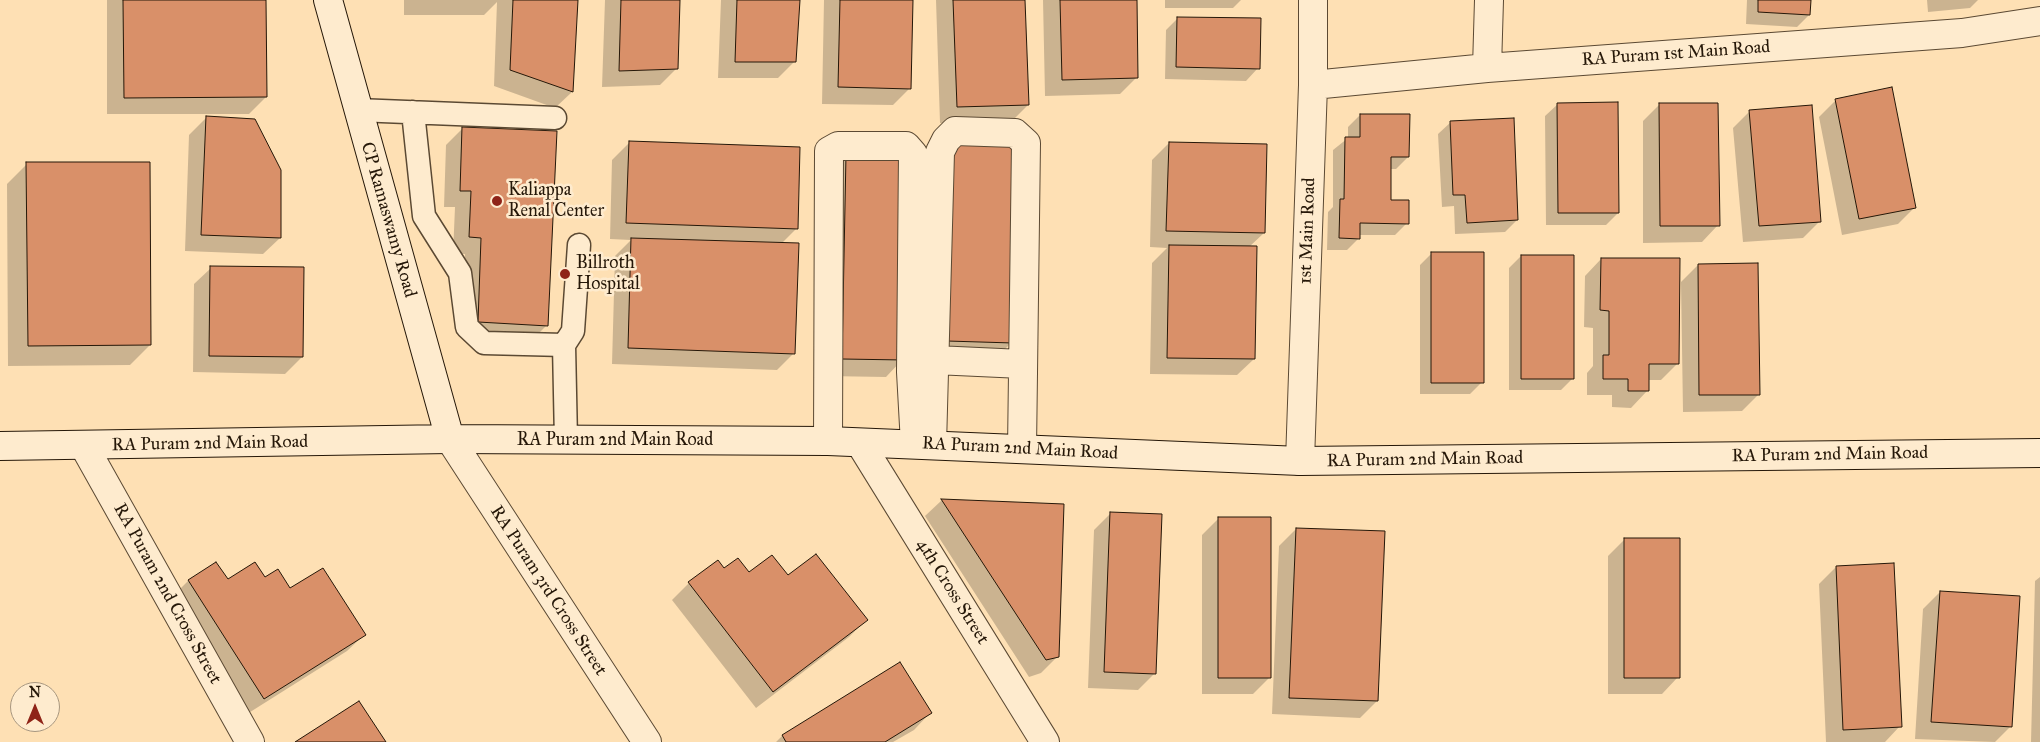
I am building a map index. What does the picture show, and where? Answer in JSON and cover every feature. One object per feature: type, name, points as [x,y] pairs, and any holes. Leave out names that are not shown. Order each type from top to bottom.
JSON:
[{"type":"street","name":"CP Ramaswamy Road","points":[[328,0],[357,110],[450,439]]},
{"type":"street","name":"1st Main Road","points":[[1300,461],[1313,86],[1313,0]]},
{"type":"street","points":[[1487,68],[1489,0]]},
{"type":"street","name":"RA Puram 1st Main Road","points":[[1313,86],[1487,68],[1962,34],[2040,21]]},
{"type":"street","points":[[923,445],[935,360],[940,152],[946,140],[955,131],[1015,133],[1026,143],[1022,449]]},
{"type":"street","points":[[828,441],[829,151],[838,146],[906,146],[913,154],[911,372],[923,445]]},
{"type":"street","points":[[935,360],[1022,364]]},
{"type":"street","name":"RA Puram 2nd Main Road","points":[[0,446],[450,439],[828,441],[1300,461],[2040,453]]},
{"type":"street","name":"RA Puram 3rd Cross Street","points":[[450,439],[648,742]]},
{"type":"street","name":"4th Cross Street","points":[[860,443],[1044,742]]},
{"type":"street","name":"RA Puram 2nd Cross Street","points":[[84,446],[250,742]]},
{"type":"lane","points":[[357,110],[555,118]]},
{"type":"lane","points":[[413,112],[424,216],[460,273],[467,327],[484,343],[564,345]]},
{"type":"lane","points":[[566,441],[564,345],[573,331],[578,245]]},
{"type":"building","points":[[123,0],[266,0],[267,97],[124,98]]},
{"type":"building","points":[[513,0],[578,0],[573,92],[510,70]]},
{"type":"building","points":[[621,0],[680,0],[678,69],[619,71]]},
{"type":"building","points":[[737,0],[800,0],[796,62],[735,62]]},
{"type":"building","points":[[840,0],[913,0],[911,89],[838,87]]},
{"type":"building","points":[[953,0],[1025,0],[1029,105],[957,107]]},
{"type":"building","points":[[1060,0],[1137,0],[1138,78],[1062,80]]},
{"type":"building","points":[[1758,0],[1811,0],[1810,15],[1758,12]]},
{"type":"building","points":[[1177,17],[1261,18],[1260,69],[1176,67]]},
{"type":"building","points":[[1892,87],[1916,208],[1859,219],[1835,99]]},
{"type":"building","points":[[1618,102],[1619,213],[1558,213],[1557,103]]},
{"type":"building","points":[[1659,103],[1718,103],[1720,226],[1660,226]]},
{"type":"building","points":[[1812,105],[1821,222],[1759,226],[1749,110]]},
{"type":"building","points":[[1360,114],[1410,114],[1409,157],[1391,157],[1391,200],[1409,200],[1409,224],[1360,223],[1360,239],[1339,238],[1340,199],[1344,199],[1345,137],[1360,137]]},
{"type":"building","points":[[206,116],[255,119],[281,170],[281,238],[201,235]]},
{"type":"building","points":[[1514,118],[1518,220],[1467,223],[1465,195],[1453,195],[1450,121]]},
{"type":"building","points":[[462,127],[557,131],[548,326],[478,322],[481,238],[469,237],[471,191],[460,191]]},
{"type":"building","points":[[951,140],[1018,141],[1013,343],[947,341]]},
{"type":"building","points":[[629,141],[800,147],[798,229],[626,223]]},
{"type":"building","points":[[1169,142],[1267,144],[1265,233],[1166,231]]},
{"type":"building","points":[[846,155],[909,156],[904,360],[842,359]]},
{"type":"building","points":[[26,162],[150,162],[151,345],[28,346]]},
{"type":"building","points":[[631,238],[799,243],[795,354],[628,348]]},
{"type":"building","points":[[1169,245],[1257,246],[1255,359],[1167,358]]},
{"type":"building","points":[[1431,252],[1484,252],[1484,383],[1431,383]]},
{"type":"building","points":[[1521,255],[1574,255],[1574,379],[1521,379]]},
{"type":"building","points":[[1601,258],[1680,258],[1679,364],[1649,364],[1649,391],[1628,391],[1628,379],[1603,379],[1603,355],[1609,355],[1609,311],[1600,310]]},
{"type":"building","points":[[1758,263],[1760,395],[1699,395],[1698,264]]},
{"type":"building","points":[[210,266],[304,267],[303,357],[209,356]]},
{"type":"building","points":[[941,499],[1064,504],[1059,657],[1046,660]]},
{"type":"building","points":[[1110,512],[1162,514],[1156,674],[1104,672]]},
{"type":"building","points":[[1218,517],[1271,517],[1271,678],[1218,678]]},
{"type":"building","points":[[1296,528],[1385,531],[1378,701],[1289,698]]},
{"type":"building","points":[[1624,538],[1680,538],[1680,678],[1624,678]]},
{"type":"building","points":[[816,554],[868,620],[773,692],[688,582],[718,560],[724,568],[738,558],[749,572],[772,555],[788,575]]},
{"type":"building","points":[[216,562],[228,579],[255,562],[265,577],[278,569],[290,588],[323,568],[366,635],[264,699],[188,580]]},
{"type":"building","points":[[1894,563],[1902,727],[1843,730],[1836,566]]},
{"type":"building","points":[[1940,591],[2020,596],[2012,727],[1931,722]]},
{"type":"building","points":[[900,662],[932,713],[885,742],[786,742],[782,735]]},
{"type":"building","points":[[359,701],[386,742],[295,742]]},
{"type":"place","name":"Kaliappa Renal Center","points":[[497,201]]},
{"type":"place","name":"Billroth Hospital","points":[[565,274]]}]
